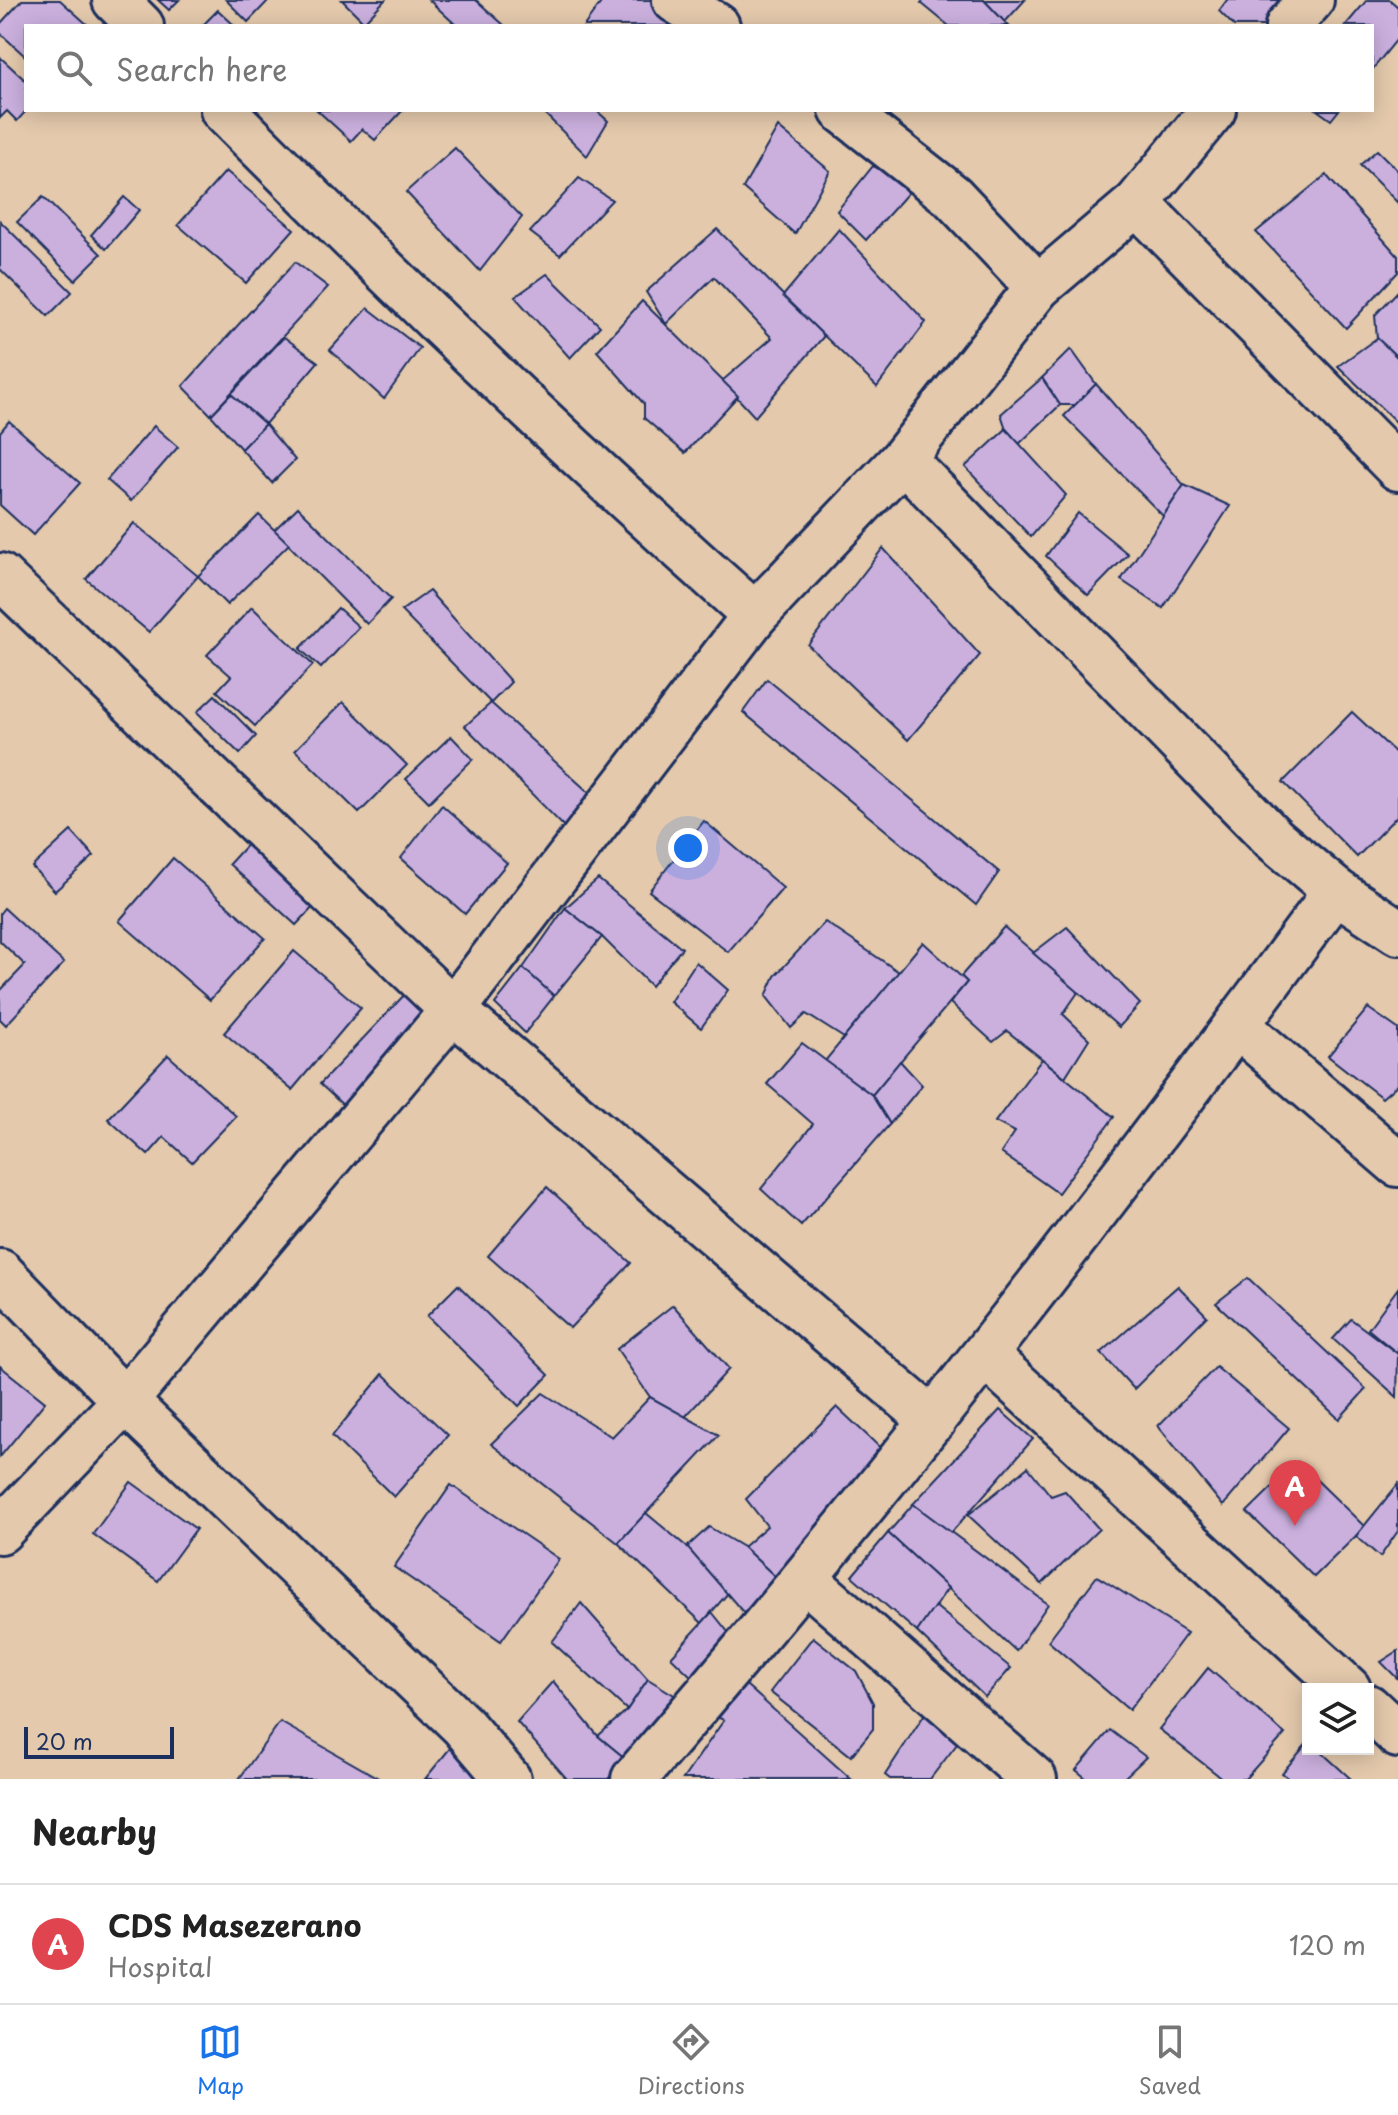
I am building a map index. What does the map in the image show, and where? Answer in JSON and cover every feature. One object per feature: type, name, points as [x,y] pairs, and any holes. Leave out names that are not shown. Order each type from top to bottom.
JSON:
[{"type":"street","points":[[115,0],[139,24]]},
{"type":"street","points":[[675,0],[714,24]]},
{"type":"street","points":[[225,112],[598,476],[755,615]]},
{"type":"street","points":[[845,112],[952,196],[1038,287]]},
{"type":"street","points":[[0,1531],[125,1401],[453,1010],[755,615],[903,459],[1038,287],[1137,203],[1211,112]]},
{"type":"street","points":[[1137,203],[1398,468]]},
{"type":"street","points":[[903,459],[1274,839],[1336,891],[1398,932]]},
{"type":"street","points":[[0,576],[453,1010],[933,1421]]},
{"type":"street","points":[[634,1779],[805,1579],[933,1421],[1336,891]]},
{"type":"street","points":[[1237,1025],[1398,1164]]},
{"type":"street","points":[[0,1272],[125,1401],[463,1726],[508,1779]]},
{"type":"street","points":[[985,1355],[1341,1683]]},
{"type":"street","points":[[805,1579],[1034,1779]]},
{"type":"street","points":[[1374,1713],[1398,1735]]},
{"type":"building","points":[[22,0],[60,0],[87,24],[24,24],[24,55],[0,33],[0,24]]},
{"type":"building","points":[[158,0],[179,0],[169,10]]},
{"type":"building","points":[[226,0],[269,0],[248,22]]},
{"type":"building","points":[[342,0],[385,0],[364,22]]},
{"type":"building","points":[[429,0],[476,0],[503,24],[455,24]]},
{"type":"building","points":[[603,0],[675,0],[706,24],[585,24]]},
{"type":"building","points":[[924,0],[984,0],[1007,24],[947,24],[921,3]]},
{"type":"building","points":[[984,0],[1025,0],[1005,22]]},
{"type":"building","points":[[1227,0],[1289,0],[1273,24],[1232,24],[1219,11]]},
{"type":"building","points":[[1367,0],[1390,0],[1398,7],[1398,38],[1374,68],[1374,24],[1347,24]]},
{"type":"building","points":[[218,10],[233,24],[204,24]]},
{"type":"building","points":[[0,57],[24,79],[25,112],[17,121],[7,111],[0,118]]},
{"type":"building","points":[[319,112],[401,112],[375,140],[362,129],[351,141]]},
{"type":"building","points":[[543,112],[598,112],[608,121],[587,156]]},
{"type":"building","points":[[1320,112],[1337,112],[1331,120]]},
{"type":"building","points":[[778,127],[830,171],[795,234],[743,188]]},
{"type":"building","points":[[455,148],[522,217],[480,271],[406,192]]},
{"type":"building","points":[[1377,150],[1398,171],[1398,203],[1360,165]]},
{"type":"building","points":[[873,166],[915,185],[866,240],[837,211]]},
{"type":"building","points":[[226,171],[294,229],[246,283],[178,225]]},
{"type":"building","points":[[1326,175],[1398,256],[1398,272],[1346,328],[1256,232]]},
{"type":"building","points":[[579,178],[612,200],[560,255],[530,232]]},
{"type":"building","points":[[43,197],[101,254],[75,280],[17,222]]},
{"type":"building","points":[[124,197],[139,210],[106,249],[91,235]]},
{"type":"building","points":[[0,221],[72,292],[48,316],[0,269]]},
{"type":"building","points":[[717,229],[824,336],[755,417],[722,381],[772,338],[714,277],[666,324],[646,292]]},
{"type":"building","points":[[839,229],[926,322],[877,387],[783,296]]},
{"type":"building","points":[[295,262],[328,287],[211,415],[183,386]]},
{"type":"building","points":[[547,274],[600,326],[570,358],[515,297]]},
{"type":"building","points":[[1398,291],[1398,358],[1377,338],[1375,315]]},
{"type":"building","points":[[642,301],[738,396],[685,453],[644,418],[644,404],[597,351]]},
{"type":"building","points":[[368,308],[420,348],[384,399],[330,350]]},
{"type":"building","points":[[284,337],[318,362],[265,424],[231,394]]},
{"type":"building","points":[[1377,338],[1398,358],[1398,424],[1338,366]]},
{"type":"building","points":[[1071,349],[1096,384],[1076,405],[1060,405],[1042,378]]},
{"type":"building","points":[[1042,378],[1060,405],[1019,444],[1006,429],[1001,414]]},
{"type":"building","points":[[1096,384],[1184,485],[1163,516],[1064,416]]},
{"type":"building","points":[[231,394],[265,424],[241,449],[211,415]]},
{"type":"building","points":[[9,421],[80,483],[33,535],[0,505],[0,432]]},
{"type":"building","points":[[265,424],[295,460],[272,483],[241,449]]},
{"type":"building","points":[[154,426],[178,447],[131,501],[107,480]]},
{"type":"building","points":[[1006,429],[1066,495],[1031,537],[965,467]]},
{"type":"building","points":[[1184,485],[1230,506],[1163,608],[1121,580]]},
{"type":"building","points":[[298,507],[391,599],[367,624],[274,530]]},
{"type":"building","points":[[1078,513],[1128,554],[1088,595],[1046,556]]},
{"type":"building","points":[[259,515],[289,544],[227,605],[198,576]]},
{"type":"building","points":[[134,523],[198,576],[149,632],[86,579]]},
{"type":"building","points":[[883,548],[980,655],[908,740],[808,645]]},
{"type":"building","points":[[429,591],[511,682],[491,703],[401,611]]},
{"type":"building","points":[[252,607],[313,665],[255,726],[217,691],[231,676],[207,655]]},
{"type":"building","points":[[338,608],[359,627],[321,668],[300,649]]},
{"type":"building","points":[[767,679],[999,872],[976,905],[743,712]]},
{"type":"building","points":[[215,695],[256,736],[240,754],[197,712]]},
{"type":"building","points":[[343,702],[407,765],[359,813],[295,750]]},
{"type":"building","points":[[491,703],[609,811],[583,846],[465,726]]},
{"type":"building","points":[[1352,712],[1398,755],[1398,815],[1357,857],[1283,782]]},
{"type":"building","points":[[451,736],[473,759],[429,802],[406,779]]},
{"type":"building","points":[[442,805],[507,863],[465,914],[401,858]]},
{"type":"building","points":[[704,821],[783,888],[728,952],[649,891]]},
{"type":"building","points":[[71,831],[94,856],[55,891],[32,867]]},
{"type":"building","points":[[250,841],[318,902],[296,925],[229,864]]},
{"type":"building","points":[[173,858],[265,938],[210,1000],[119,921]]},
{"type":"building","points":[[598,879],[682,948],[651,986],[602,937],[565,908]]},
{"type":"building","points":[[4,908],[64,963],[6,1025],[0,1019],[0,991],[25,965],[0,941],[0,913]]},
{"type":"building","points":[[565,908],[602,937],[554,996],[523,968]]},
{"type":"building","points":[[825,922],[899,972],[844,1038],[806,1014],[791,1028],[766,996],[775,976]]},
{"type":"building","points":[[1004,927],[1079,991],[1063,1014],[1089,1039],[1065,1077],[1007,1031],[993,1042],[950,1003],[967,982],[961,976]]},
{"type":"building","points":[[1067,927],[1140,1004],[1119,1027],[1033,953]]},
{"type":"building","points":[[923,942],[967,982],[872,1095],[825,1061]]},
{"type":"building","points":[[294,951],[361,1008],[292,1090],[224,1033]]},
{"type":"building","points":[[696,962],[728,990],[701,1028],[670,1002]]},
{"type":"building","points":[[523,968],[554,996],[525,1033],[495,1004]]},
{"type":"building","points":[[408,991],[434,1016],[346,1108],[320,1084]]},
{"type":"building","points":[[1368,1008],[1398,1029],[1398,1084],[1382,1098],[1328,1056]]},
{"type":"building","points":[[802,1043],[872,1095],[890,1124],[801,1226],[761,1189],[813,1124],[767,1084]]},
{"type":"building","points":[[168,1055],[236,1116],[192,1162],[164,1137],[148,1155],[108,1119]]},
{"type":"building","points":[[1042,1059],[1114,1117],[1058,1193],[1001,1153],[1015,1132],[995,1122]]},
{"type":"building","points":[[900,1061],[922,1085],[890,1124],[872,1095]]},
{"type":"building","points":[[547,1187],[631,1263],[570,1328],[488,1256]]},
{"type":"building","points":[[1248,1278],[1366,1389],[1339,1419],[1216,1303]]},
{"type":"building","points":[[458,1285],[549,1375],[519,1406],[427,1316]]},
{"type":"building","points":[[1178,1286],[1207,1316],[1134,1389],[1101,1353]]},
{"type":"building","points":[[1398,1288],[1398,1354],[1368,1329]]},
{"type":"building","points":[[673,1305],[729,1369],[685,1417],[650,1397],[617,1349]]},
{"type":"building","points":[[1351,1319],[1398,1354],[1397,1397],[1333,1339]]},
{"type":"building","points":[[0,1366],[45,1402],[0,1457]]},
{"type":"building","points":[[1216,1367],[1289,1428],[1223,1506],[1158,1426]]},
{"type":"building","points":[[383,1374],[448,1435],[394,1497],[332,1436]]},
{"type":"building","points":[[543,1393],[612,1437],[650,1397],[719,1435],[618,1543],[491,1444]]},
{"type":"building","points":[[837,1407],[889,1456],[780,1581],[743,1547],[767,1526],[746,1499]]},
{"type":"building","points":[[1000,1410],[1033,1439],[951,1533],[913,1504]]},
{"type":"building","points":[[1298,1462],[1365,1527],[1314,1577],[1247,1512]]},
{"type":"building","points":[[1028,1467],[1051,1496],[1065,1491],[1099,1529],[1042,1584],[968,1515]]},
{"type":"building","points":[[131,1482],[196,1529],[158,1581],[93,1534]]},
{"type":"building","points":[[1398,1484],[1398,1531],[1380,1557],[1356,1536]]},
{"type":"building","points":[[451,1485],[559,1559],[501,1641],[394,1567]]},
{"type":"building","points":[[913,1504],[1048,1604],[1016,1651],[888,1533]]},
{"type":"building","points":[[646,1513],[687,1547],[729,1592],[702,1623],[618,1543]]},
{"type":"building","points":[[709,1527],[743,1547],[780,1581],[748,1618],[687,1547]]},
{"type":"building","points":[[888,1533],[948,1588],[917,1632],[852,1576]]},
{"type":"building","points":[[1097,1576],[1187,1633],[1129,1710],[1048,1641]]},
{"type":"building","points":[[581,1603],[648,1679],[627,1710],[552,1642]]},
{"type":"building","points":[[935,1606],[1011,1668],[985,1697],[917,1632]]},
{"type":"building","points":[[712,1612],[732,1637],[695,1680],[671,1657]]},
{"type":"building","points":[[813,1637],[856,1671],[873,1703],[873,1729],[851,1756],[770,1692]]},
{"type":"building","points":[[1398,1651],[1398,1679],[1381,1662]]},
{"type":"building","points":[[1208,1668],[1285,1734],[1245,1779],[1223,1779],[1159,1729]]},
{"type":"building","points":[[736,1676],[851,1779],[683,1779],[724,1720],[707,1713]]},
{"type":"building","points":[[648,1679],[679,1698],[626,1759],[598,1736],[627,1710]]},
{"type":"building","points":[[553,1681],[598,1736],[626,1759],[608,1779],[567,1779],[517,1722]]},
{"type":"building","points":[[930,1706],[964,1735],[930,1779],[890,1779],[885,1775]]},
{"type":"building","points":[[280,1722],[380,1779],[239,1779]]},
{"type":"building","points":[[1110,1730],[1146,1757],[1123,1779],[1087,1779],[1076,1770]]},
{"type":"building","points":[[451,1747],[483,1779],[425,1779]]},
{"type":"building","points":[[1302,1749],[1302,1755],[1325,1755],[1351,1779],[1290,1779],[1282,1773]]},
{"type":"place","name":"CDS Masezerano","points":[[1295,1526]]}]
